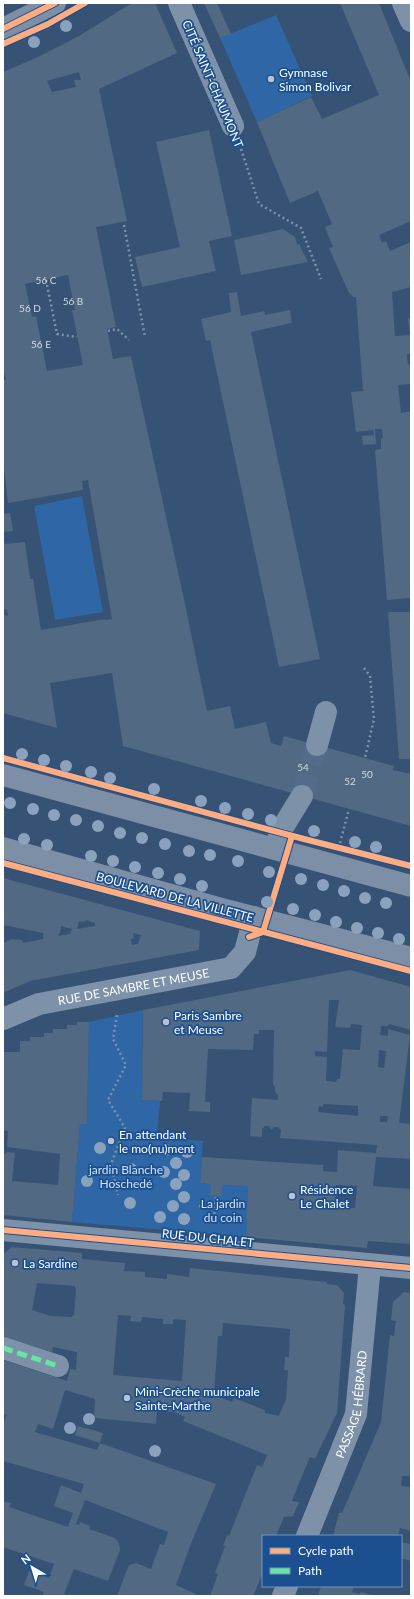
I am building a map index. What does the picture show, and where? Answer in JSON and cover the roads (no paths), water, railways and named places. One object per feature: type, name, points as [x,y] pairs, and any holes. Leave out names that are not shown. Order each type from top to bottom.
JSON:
[{"type":"main road","points":[[3,29],[55,3]]},
{"type":"main road","points":[[3,775],[411,886]]},
{"type":"main road","name":"BOULEVARD DE LA VILLETTE","points":[[3,848],[222,909],[411,958]]},
{"type":"street","name":"CITÉ SAINT-CHAUMONT","points":[[179,3],[233,126]]},
{"type":"street","points":[[403,3],[411,21]]},
{"type":"street","points":[[317,745],[326,712]]},
{"type":"street","points":[[276,849],[280,832],[302,796]]},
{"type":"street","name":"RUE DE SAMBRE ET MEUSE","points":[[3,1019],[39,1004],[231,968],[245,952],[254,917]]},
{"type":"street","name":"RUE DU CHALET","points":[[3,1230],[411,1268]]},
{"type":"street","name":"PASSAGE HÉBRARD","points":[[307,1535],[356,1414],[370,1265]]},
{"type":"street","points":[[3,1348],[58,1366]]},
{"type":"tunnel","points":[[302,796],[317,745]]},
{"type":"place","name":"Gymnase Simon Bolivar","points":[[271,79]]},
{"type":"place","name":"Paris Sambre et Meuse","points":[[166,1022]]},
{"type":"place","name":"En attendant le mo(nu)ment","points":[[111,1141]]},
{"type":"place","name":"Résidence Le Chalet","points":[[292,1196]]},
{"type":"place","name":"La Sardine","points":[[15,1263]]},
{"type":"place","name":"Mini-Crèche municipale Sainte-Marthe","points":[[127,1398]]},
{"type":"park label","name":"jardin Blanche Hoschedé","points":[[126,1176]]},
{"type":"park label","name":"La jardin du coin","points":[[223,1210]]}]
